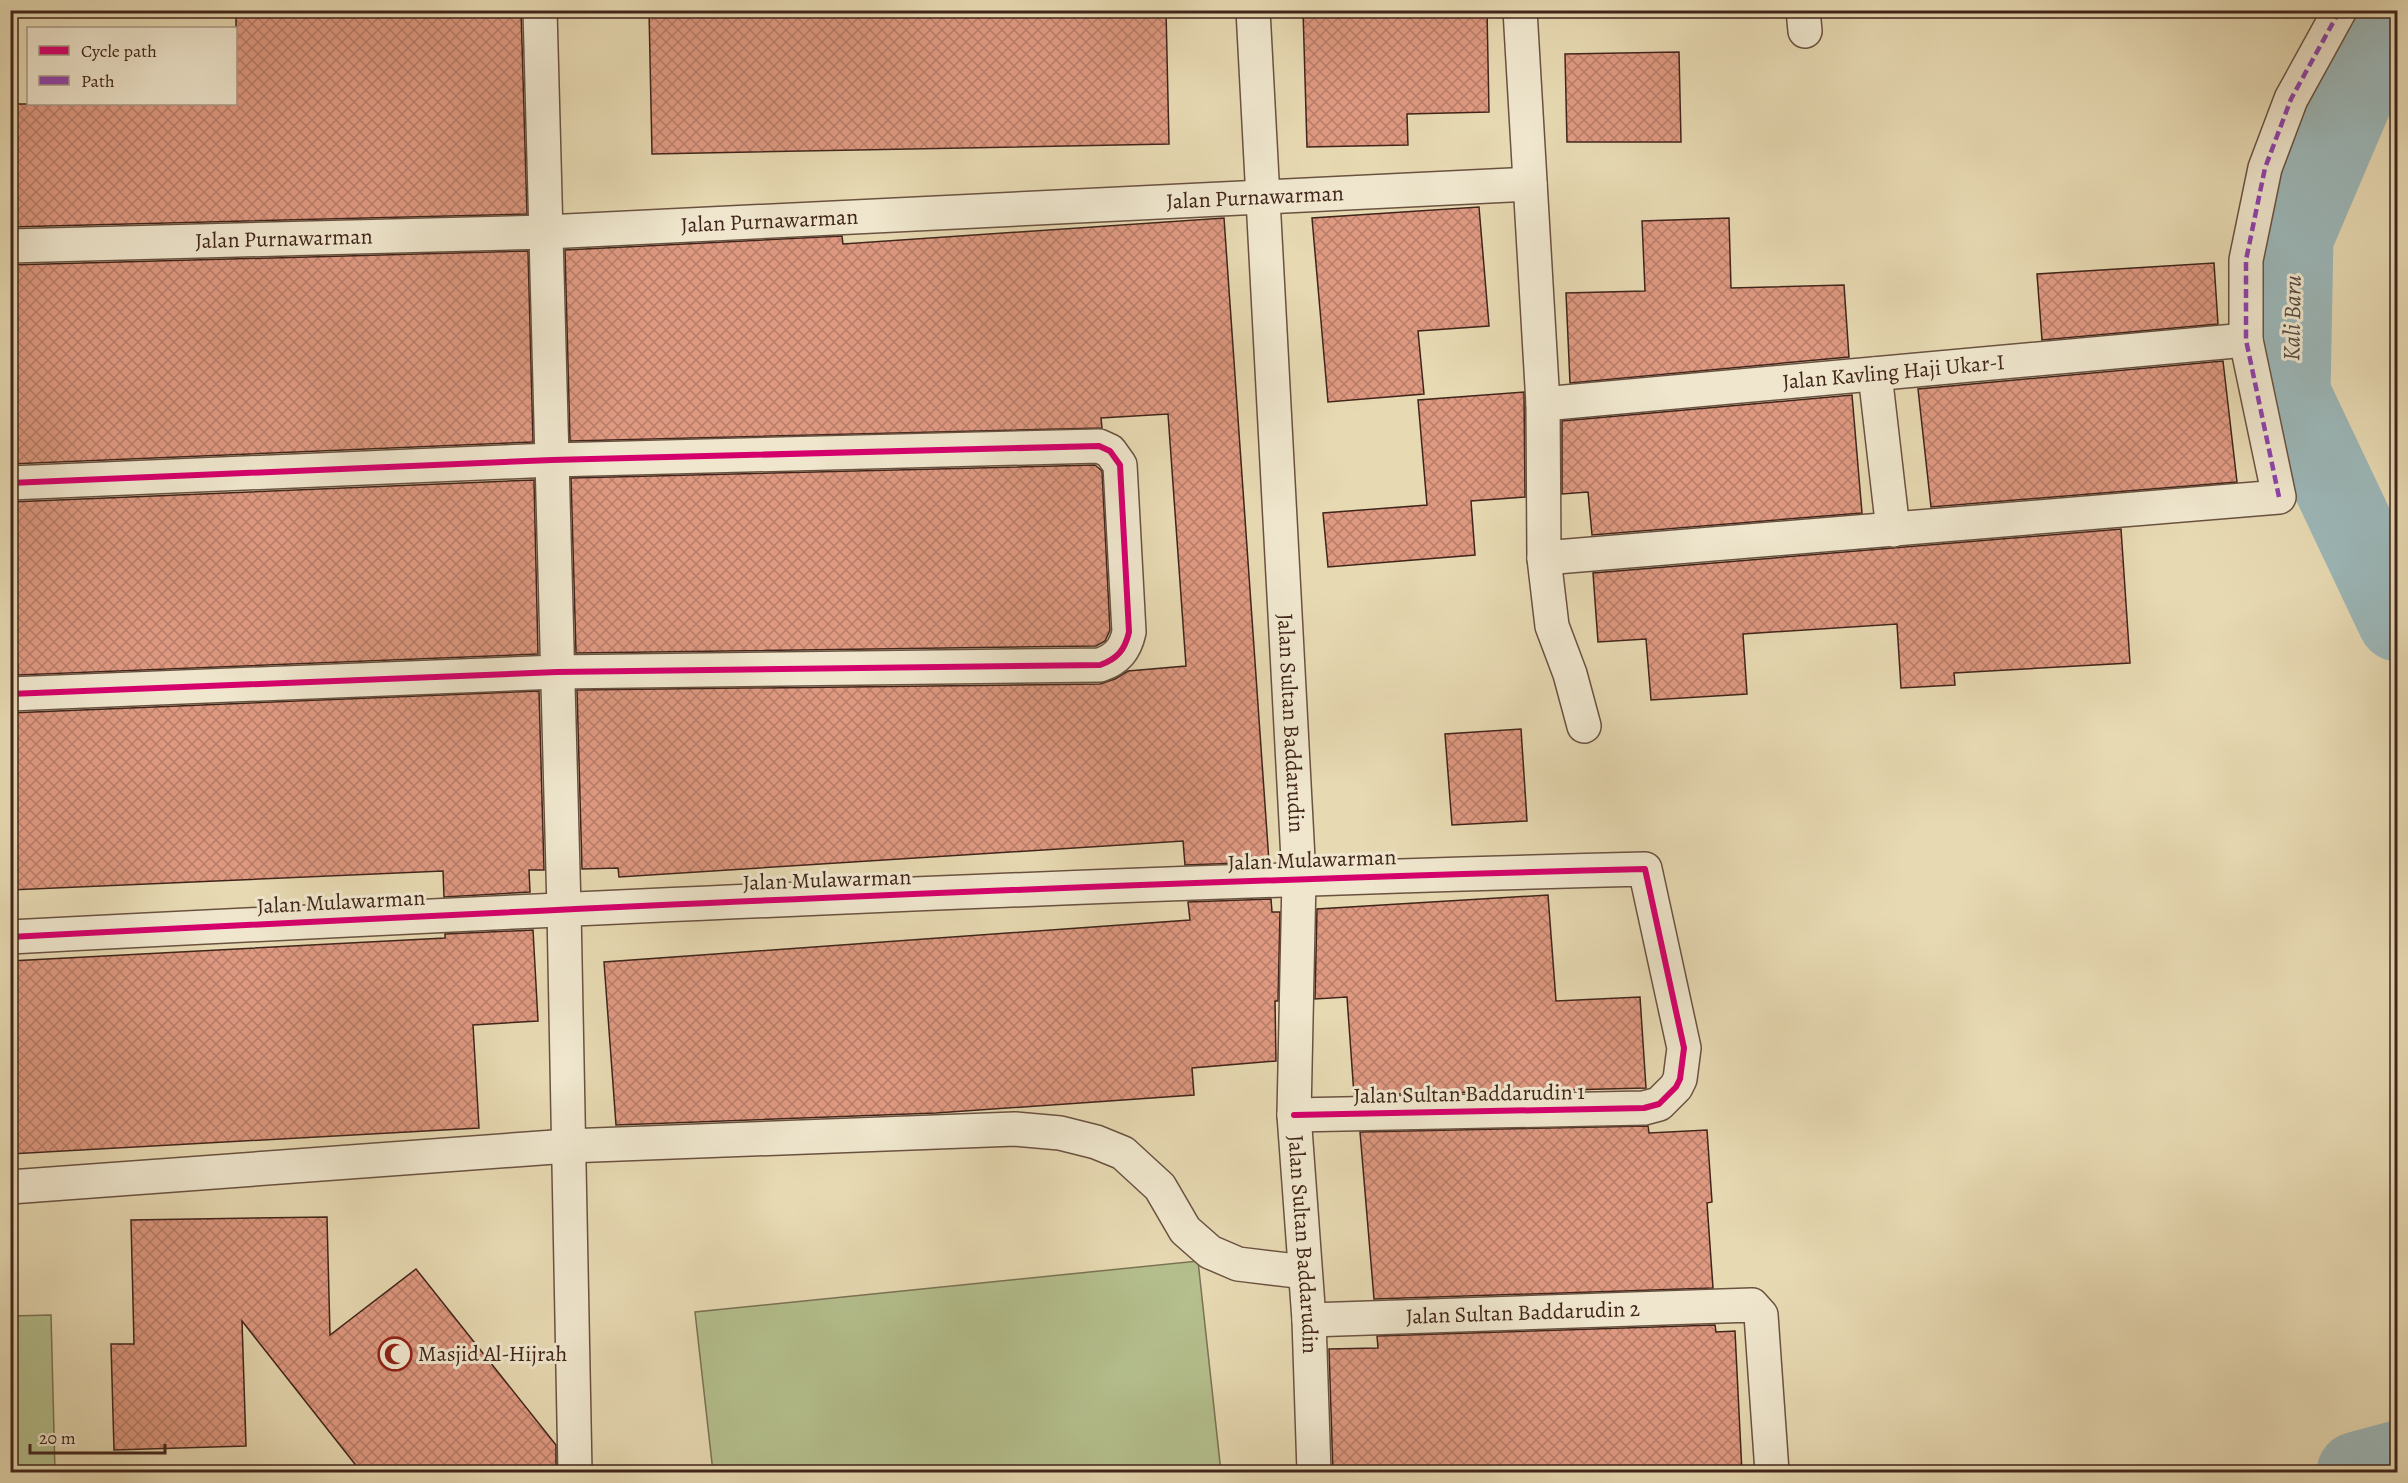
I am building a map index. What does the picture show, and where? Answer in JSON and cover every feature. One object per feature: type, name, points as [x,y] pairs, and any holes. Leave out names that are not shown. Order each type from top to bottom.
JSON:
[{"type":"street","points":[[540,10],[564,909],[575,1473]]},
{"type":"street","name":"Jalan Sultan Baddarudin","points":[[1252,10],[1299,878],[1294,1115],[1309,1320],[1314,1473]]},
{"type":"street","points":[[1520,10],[1543,404],[1545,558],[1552,626],[1570,674],[1584,726]]},
{"type":"street","points":[[1545,558],[2279,497],[2246,340],[2246,260],[2265,168],[2291,99],[2340,10]]},
{"type":"street","name":"Jalan Purnawarman","points":[[10,246],[546,232],[1530,184]]},
{"type":"street","name":"Jalan Kavling Haji Ukar-I","points":[[1543,404],[2246,340]]},
{"type":"street","points":[[1875,374],[1893,530]]},
{"type":"street","points":[[10,483],[552,460],[1080,446],[1104,448],[1115,456],[1120,465],[1129,632],[1125,647],[1119,655],[1100,664],[557,672],[10,694]]},
{"type":"street","name":"Jalan Mulawarman","points":[[10,937],[564,909],[1299,878],[1645,869],[1684,1048],[1680,1079],[1676,1087],[1659,1104],[1644,1108]]},
{"type":"street","name":"Jalan Sultan Baddarudin 1","points":[[1294,1115],[1644,1108]]},
{"type":"street","points":[[10,1187],[568,1146],[1015,1130],[1060,1133],[1096,1142],[1123,1153],[1160,1187],[1185,1230],[1210,1252],[1238,1264],[1305,1272]]},
{"type":"street","name":"Jalan Sultan Baddarudin 2","points":[[1309,1320],[1752,1305],[1761,1315],[1772,1473]]},
{"type":"green space","points":[[1198,1261],[1221,1472],[713,1472],[695,1312]]},
{"type":"green space","points":[[51,1315],[55,1472],[11,1472],[11,1316]]},
{"type":"building","points":[[236,10],[521,10],[527,214],[10,227],[10,104],[237,105]]},
{"type":"building","points":[[649,10],[1166,10],[1169,144],[652,154]]},
{"type":"building","points":[[1303,10],[1487,10],[1489,112],[1407,114],[1408,145],[1307,147]]},
{"type":"building","points":[[1679,52],[1681,142],[1567,142],[1565,54]]},
{"type":"building","points":[[1479,207],[1489,326],[1418,331],[1424,394],[1328,402],[1312,218]]},
{"type":"building","points":[[1224,218],[1269,862],[1185,865],[1183,841],[619,877],[618,868],[582,869],[577,690],[1100,684],[1128,671],[1186,666],[1168,414],[1101,418],[1102,428],[570,441],[565,250],[842,236],[843,244]]},
{"type":"building","points":[[1729,218],[1731,288],[1844,285],[1849,357],[1570,383],[1566,293],[1645,291],[1642,221]]},
{"type":"building","points":[[528,251],[533,442],[10,464],[10,265]]},
{"type":"building","points":[[2214,263],[2218,324],[2042,340],[2037,274]]},
{"type":"building","points":[[2223,361],[2237,482],[1931,507],[1918,389]]},
{"type":"building","points":[[1524,392],[1525,497],[1471,501],[1475,555],[1328,567],[1323,513],[1427,505],[1418,400]]},
{"type":"building","points":[[1852,395],[1862,513],[1592,535],[1588,492],[1562,494],[1562,421]]},
{"type":"building","points":[[1095,465],[1102,471],[1110,630],[1105,641],[1096,646],[576,653],[571,478]]},
{"type":"building","points":[[534,480],[538,654],[18,675],[10,502]]},
{"type":"building","points":[[2121,529],[2130,663],[1954,673],[1955,685],[1901,688],[1897,624],[1743,634],[1747,694],[1651,700],[1646,639],[1598,642],[1593,573]]},
{"type":"building","points":[[539,691],[544,870],[529,870],[530,892],[444,897],[443,871],[10,890],[10,713]]},
{"type":"building","points":[[1521,729],[1527,821],[1452,825],[1445,734]]},
{"type":"building","points":[[1548,895],[1556,1001],[1640,997],[1646,1088],[1354,1095],[1347,997],[1315,999],[1317,909]]},
{"type":"building","points":[[1271,899],[1272,912],[1280,912],[1278,1001],[1275,1001],[1276,1061],[1192,1068],[1194,1095],[936,1113],[616,1125],[604,962],[1190,920],[1188,902]]},
{"type":"building","points":[[533,930],[538,1021],[473,1025],[479,1128],[10,1154],[10,961],[445,938],[445,934]]},
{"type":"building","points":[[1648,1126],[1649,1133],[1707,1130],[1712,1202],[1707,1203],[1713,1288],[1374,1299],[1360,1132]]},
{"type":"building","points":[[327,1217],[330,1335],[416,1269],[556,1445],[556,1466],[547,1473],[362,1473],[242,1321],[246,1446],[114,1450],[111,1344],[134,1344],[131,1220]]},
{"type":"building","points":[[1715,1325],[1716,1332],[1735,1331],[1742,1473],[1333,1473],[1329,1349],[1378,1348],[1377,1336]]},
{"type":"waterway","name":"Kali Baru","points":[[2390,10],[2293,238],[2290,393],[2398,621]]},
{"type":"waterway","name":"Kali Baru","points":[[2357,1472],[2398,1461]]},
{"type":"marked path","points":[[2279,497],[2246,340],[2246,260],[2265,168],[2291,99],[2340,10]]},
{"type":"cycle path","points":[[10,483],[552,460],[1099,446],[1110,451],[1120,465],[1129,632],[1119,653],[1100,665],[557,672],[10,694]]},
{"type":"cycle path","points":[[10,937],[828,898],[1645,869],[1684,1048],[1680,1079],[1676,1087],[1659,1104],[1644,1108],[1294,1115]]},
{"type":"place","name":"Masjid Al-Hijrah","points":[[395,1354]]}]
